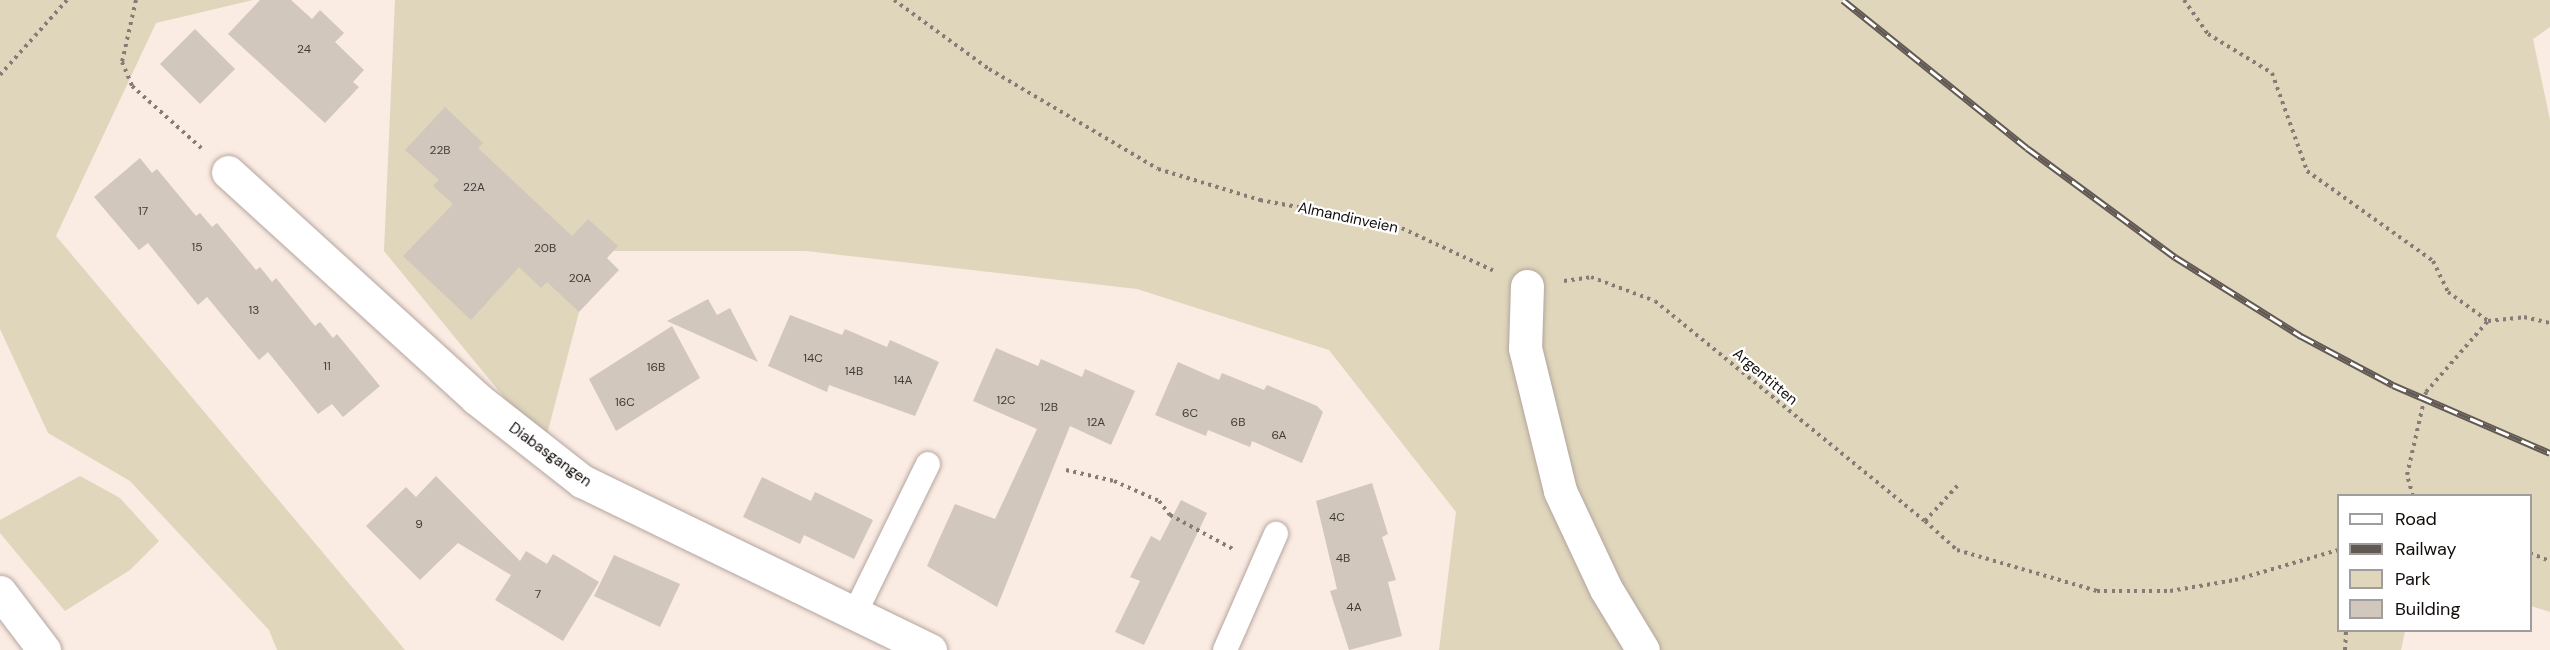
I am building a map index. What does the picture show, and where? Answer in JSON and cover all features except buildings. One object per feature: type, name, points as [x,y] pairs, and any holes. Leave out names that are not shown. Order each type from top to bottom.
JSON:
[{"type":"street","name":"Diabasgangen","points":[[228,172],[476,398],[582,481],[930,650]]},
{"type":"street","points":[[1527,286],[1525,348],[1560,491],[1606,589],[1643,650]]},
{"type":"street","points":[[0,592],[44,650]]},
{"type":"lane","points":[[854,615],[928,464]]},
{"type":"lane","points":[[1225,650],[1276,534]]},
{"type":"path","points":[[0,75],[68,0]]},
{"type":"path","points":[[136,0],[122,62],[132,86],[228,172]]},
{"type":"path","name":"Almandinveien","points":[[894,0],[989,69],[1158,169],[1260,200],[1395,225],[1527,286]]},
{"type":"path","points":[[2184,0],[2208,34],[2272,72],[2307,171],[2433,261],[2448,292],[2488,321],[2524,317],[2550,323]]},
{"type":"path","name":"Argentitten","points":[[1527,286],[1591,277],[1655,301],[1957,550],[2097,591],[2170,591],[2235,580],[2337,550]]},
{"type":"path","points":[[2413,494],[2407,475],[2426,392],[2488,321]]},
{"type":"path","points":[[1066,470],[1114,481],[1159,501],[1170,515],[1262,566]]},
{"type":"path","points":[[1924,521],[1959,484]]},
{"type":"path","points":[[2532,555],[2550,561]]},
{"type":"path","points":[[2345,650],[2346,632]]},
{"type":"green space","points":[[0,0],[253,0],[156,23],[56,236],[405,650],[277,650],[269,630],[130,481],[48,433],[0,329]]},
{"type":"green space","points":[[395,0],[2550,0],[2550,27],[2533,39],[2550,120],[2550,612],[2532,606],[2532,494],[2337,494],[2337,632],[2405,632],[2401,650],[1439,650],[1456,512],[1329,350],[1137,289],[806,251],[595,251],[544,446],[384,251]]},
{"type":"green space","points":[[80,476],[120,498],[159,541],[130,570],[65,611],[0,533],[0,520]]},
{"type":"railway","points":[[1843,0],[2027,148],[2175,257],[2301,336],[2393,385],[2550,453]]}]
